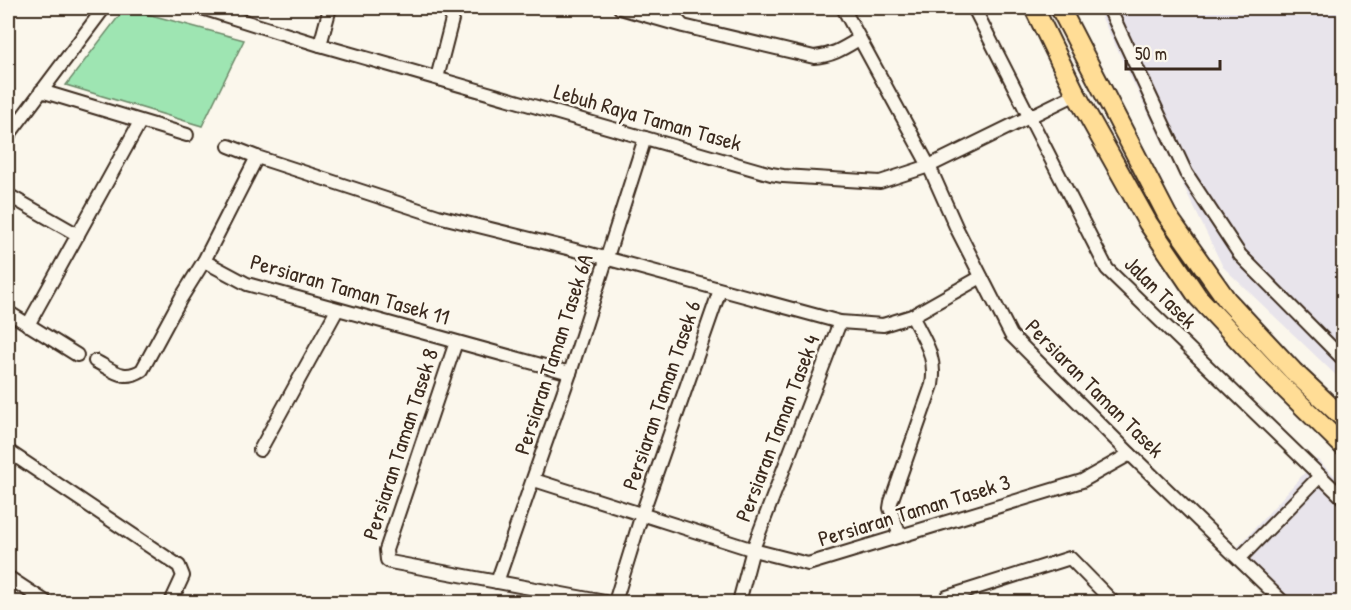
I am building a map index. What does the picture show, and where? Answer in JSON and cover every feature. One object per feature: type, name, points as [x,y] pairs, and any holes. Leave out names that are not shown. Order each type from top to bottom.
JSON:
[{"type":"main road","points":[[1034,8],[1077,94],[1148,223],[1198,297],[1276,380],[1344,447]]},
{"type":"main road","points":[[1060,8],[1167,215],[1227,300],[1293,371],[1344,419]]},
{"type":"street","points":[[8,136],[104,8]]},
{"type":"street","name":"Lebuh Raya Taman Tasek","points":[[202,8],[320,45],[783,176],[880,182],[929,166],[1077,94]]},
{"type":"street","points":[[320,45],[330,8]]},
{"type":"street","points":[[437,78],[455,8]]},
{"type":"street","points":[[620,8],[683,26],[814,57],[836,53],[859,39]]},
{"type":"street","points":[[667,8],[683,26]]},
{"type":"street","name":"Persiaran Taman Tasek","points":[[843,8],[929,166],[1011,335],[1284,603]]},
{"type":"street","name":"Jalan Tasek","points":[[974,8],[1107,269],[1344,499]]},
{"type":"street","points":[[1109,8],[1186,173],[1240,255],[1344,360]]},
{"type":"street","points":[[40,91],[187,135]]},
{"type":"street","points":[[28,325],[140,122]]},
{"type":"street","name":"Persiaran Taman Tasek 6A","points":[[497,582],[570,373],[645,138]]},
{"type":"street","points":[[229,146],[438,216],[840,322],[883,325],[912,316],[981,277]]},
{"type":"street","points":[[95,361],[123,376],[133,376],[142,370],[204,261],[257,157]]},
{"type":"street","points":[[8,195],[78,235]]},
{"type":"street","name":"Persiaran Taman Tasek 11","points":[[204,261],[248,284],[570,373]]},
{"type":"street","name":"Persiaran Taman Tasek 6","points":[[615,603],[642,514],[720,290]]},
{"type":"street","points":[[260,450],[337,310]]},
{"type":"street","points":[[8,312],[77,355]]},
{"type":"street","points":[[900,536],[890,508],[891,502],[933,385],[934,374],[932,356],[912,316]]},
{"type":"street","name":"Persiaran Taman Tasek 4","points":[[739,603],[753,549],[840,322]]},
{"type":"street","name":"Persiaran Taman Tasek 8","points":[[456,342],[386,550],[387,560],[497,582]]},
{"type":"street","points":[[8,452],[179,566],[183,576],[171,603]]},
{"type":"street","name":"Persiaran Taman Tasek 3","points":[[534,480],[808,564],[1082,481],[1130,454]]},
{"type":"street","points":[[1239,559],[1320,477]]},
{"type":"street","points":[[952,603],[948,597],[1070,558],[1113,603]]},
{"type":"street","points":[[8,578],[46,603]]},
{"type":"street","points":[[497,582],[604,603]]},
{"type":"shaded area","points":[[1097,8],[1343,8],[1343,382],[1223,267]]},
{"type":"shaded area","points":[[1317,459],[1343,484],[1343,602],[1274,602],[1228,558]]},
{"type":"green space","points":[[125,8],[244,40],[202,126],[66,85]]}]
